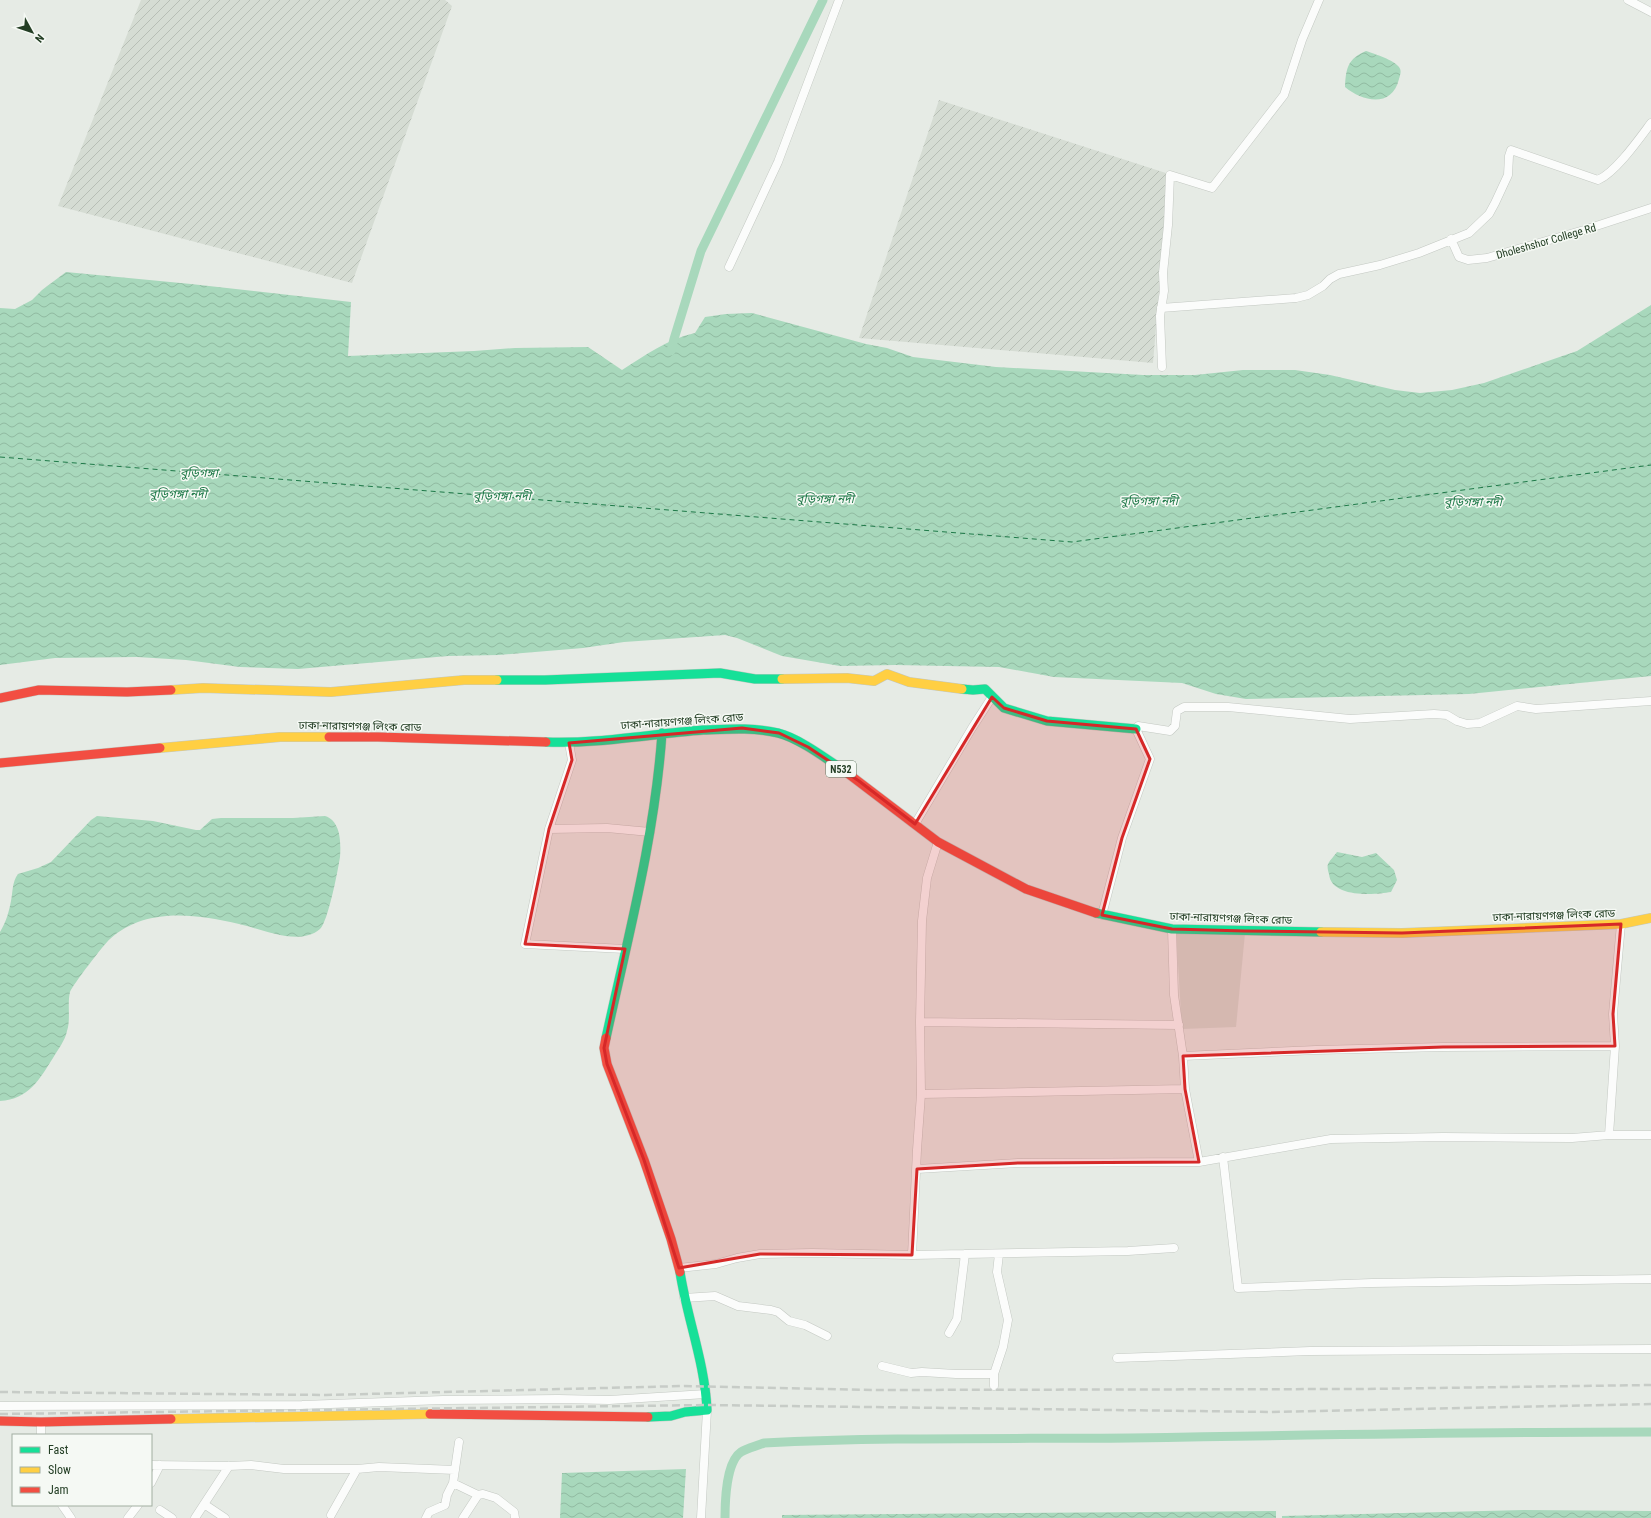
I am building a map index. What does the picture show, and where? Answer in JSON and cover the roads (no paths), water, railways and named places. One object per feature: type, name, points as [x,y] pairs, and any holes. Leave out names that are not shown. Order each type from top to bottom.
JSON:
[{"type":"main road","points":[[0,698],[39,690],[127,692],[203,688],[263,688],[330,692],[464,680],[545,680],[720,673],[755,679],[846,678],[874,680],[887,674],[909,682],[973,690],[985,689],[1004,708],[1047,721],[1136,729]]},
{"type":"main road","name":"ঢাকা-নারায়ণগঞ্জ লিংক রোড","points":[[0,763],[280,737],[378,737],[569,743],[662,733],[742,728],[779,733],[808,748],[859,781],[938,842],[1026,889],[1102,915],[1172,929],[1402,933],[1621,924],[1651,918]]},
{"type":"main road","points":[[0,1421],[41,1422],[442,1414],[637,1417],[671,1416],[685,1412],[708,1410],[698,1352],[671,1239],[644,1160],[607,1064],[604,1048],[650,832],[659,777],[662,733]]},
{"type":"street","points":[[729,267],[778,162],[839,0]]},
{"type":"street","points":[[1162,368],[1160,350],[1161,308],[1164,291],[1163,274],[1169,218],[1170,175],[1212,188],[1284,95],[1302,40],[1318,0]]},
{"type":"street","points":[[1628,0],[1651,12]]},
{"type":"street","points":[[1161,308],[1296,298],[1308,295],[1323,286],[1330,278],[1339,274],[1380,265],[1419,253],[1469,233],[1489,214],[1508,175],[1509,156],[1511,150],[1598,180],[1604,178],[1625,156],[1651,123]]},
{"type":"street","name":"Dholeshshor College Rd","points":[[1451,240],[1459,257],[1468,260],[1476,260],[1535,245],[1651,208]]},
{"type":"street","points":[[915,824],[992,697]]},
{"type":"street","points":[[1102,915],[1122,838],[1150,759],[1136,729],[1138,726],[1170,731],[1175,726],[1177,711],[1184,707],[1276,711],[1319,717],[1350,719],[1434,714],[1447,716],[1467,724],[1480,723],[1517,706],[1536,709],[1651,701]]},
{"type":"street","points":[[569,743],[572,760],[549,829],[525,944],[625,949]]},
{"type":"street","points":[[549,829],[607,828],[650,832]]},
{"type":"street","points":[[912,1255],[921,1094],[920,1022],[922,921],[927,878],[938,842]]},
{"type":"street","points":[[1609,1135],[1615,1046],[1613,1014],[1621,924]]},
{"type":"street","points":[[1172,929],[1174,995],[1183,1056],[1185,1089],[1199,1162]]},
{"type":"street","points":[[920,1022],[1179,1025]]},
{"type":"street","points":[[1183,1056],[1316,1050],[1443,1047],[1615,1046]]},
{"type":"street","points":[[921,1094],[1185,1089]]},
{"type":"street","points":[[917,1169],[1018,1163],[1199,1162],[1331,1139],[1443,1136],[1572,1138],[1609,1135],[1651,1135]]},
{"type":"street","points":[[1223,1157],[1238,1288],[1380,1283],[1651,1279]]},
{"type":"street","points":[[679,1268],[716,1264],[760,1254],[998,1254],[1128,1252],[1174,1248]]},
{"type":"street","points":[[949,1333],[957,1319],[965,1254]]},
{"type":"street","points":[[994,1386],[994,1374],[1004,1342],[1008,1320],[997,1272],[998,1254]]},
{"type":"street","points":[[684,1298],[715,1296],[738,1306],[771,1310],[778,1312],[789,1321],[805,1326],[827,1336]]},
{"type":"street","points":[[1117,1358],[1310,1351],[1651,1349]]},
{"type":"street","points":[[882,1366],[911,1373],[994,1374]]},
{"type":"street","points":[[0,1406],[302,1405],[443,1400],[609,1400],[706,1394]]},
{"type":"street","points":[[701,1518],[708,1410]]},
{"type":"street","points":[[41,1422],[41,1434]]},
{"type":"street","points":[[426,1518],[429,1512],[445,1505],[447,1495],[453,1483],[458,1442]]},
{"type":"street","points":[[152,1465],[251,1465],[284,1469],[357,1469],[379,1467],[455,1470]]},
{"type":"street","points":[[152,1481],[160,1465]]},
{"type":"street","points":[[195,1518],[229,1466]]},
{"type":"street","points":[[330,1515],[357,1469]]},
{"type":"street","points":[[453,1483],[478,1495],[483,1494],[496,1498],[514,1512],[515,1518]]},
{"type":"street","points":[[463,1518],[478,1495]]},
{"type":"street","points":[[204,1504],[225,1518]]},
{"type":"street","points":[[63,1506],[71,1518]]},
{"type":"street","points":[[128,1518],[137,1506]]},
{"type":"street","points":[[160,1510],[172,1518]]},
{"type":"water","points":[[1366,51],[1397,64],[1400,68],[1401,72],[1395,88],[1390,95],[1384,98],[1376,100],[1368,99],[1345,87],[1346,74],[1349,64],[1355,57]]},
{"type":"water","name":"বুড়িগঙ্গা","points":[[66,272],[351,302],[348,356],[515,348],[588,347],[622,370],[666,343],[695,333],[705,317],[726,314],[752,313],[866,344],[887,348],[913,357],[996,367],[1143,375],[1195,375],[1243,370],[1295,370],[1330,375],[1395,390],[1420,393],[1452,390],[1484,383],[1577,351],[1651,305],[1651,676],[1469,694],[1246,699],[1216,694],[1182,683],[1054,677],[999,667],[895,665],[840,666],[782,656],[737,638],[725,635],[624,642],[583,648],[499,655],[448,656],[298,669],[240,667],[186,660],[137,657],[55,658],[0,665],[0,308],[15,309],[32,300],[42,290]]},
{"type":"water","points":[[97,816],[153,821],[200,830],[212,819],[325,816],[337,827],[340,839],[340,857],[326,917],[320,929],[302,937],[291,937],[269,933],[222,920],[188,916],[155,918],[139,922],[124,929],[107,942],[72,988],[69,997],[69,1022],[66,1035],[38,1081],[19,1097],[0,1101],[0,932],[8,913],[15,880],[18,874],[51,862],[91,820]]},
{"type":"water","points":[[1337,852],[1362,857],[1376,853],[1394,870],[1397,880],[1391,892],[1364,894],[1345,891],[1337,887],[1332,882],[1328,872],[1328,864]]},
{"type":"water","points":[[686,1469],[683,1518],[560,1518],[562,1473]]},
{"type":"water","points":[[1524,1510],[1651,1511],[1651,1518],[1282,1518],[1282,1516]]},
{"type":"water","points":[[1276,1511],[1276,1518],[782,1518],[782,1515]]},
{"type":"waterway","points":[[671,351],[701,251],[823,0]]},
{"type":"waterway","points":[[725,1518],[727,1483],[732,1464],[741,1452],[764,1443],[901,1439],[1651,1432]]},
{"type":"railway","points":[[0,1392],[326,1395],[684,1386],[876,1390],[1364,1389],[1651,1385]]},
{"type":"railway","points":[[0,1414],[708,1405],[1271,1412],[1651,1404]]},
{"type":"water label","name":"বুড়িগঙ্গা নদী","points":[[178,494]]},
{"type":"water label","name":"বুড়িগঙ্গা নদী","points":[[502,496]]},
{"type":"water label","name":"বুড়িগঙ্গা নদী","points":[[825,499]]},
{"type":"water label","name":"বুড়িগঙ্গা নদী","points":[[1149,501]]},
{"type":"water label","name":"বুড়িগঙ্গা নদী","points":[[1473,502]]}]
